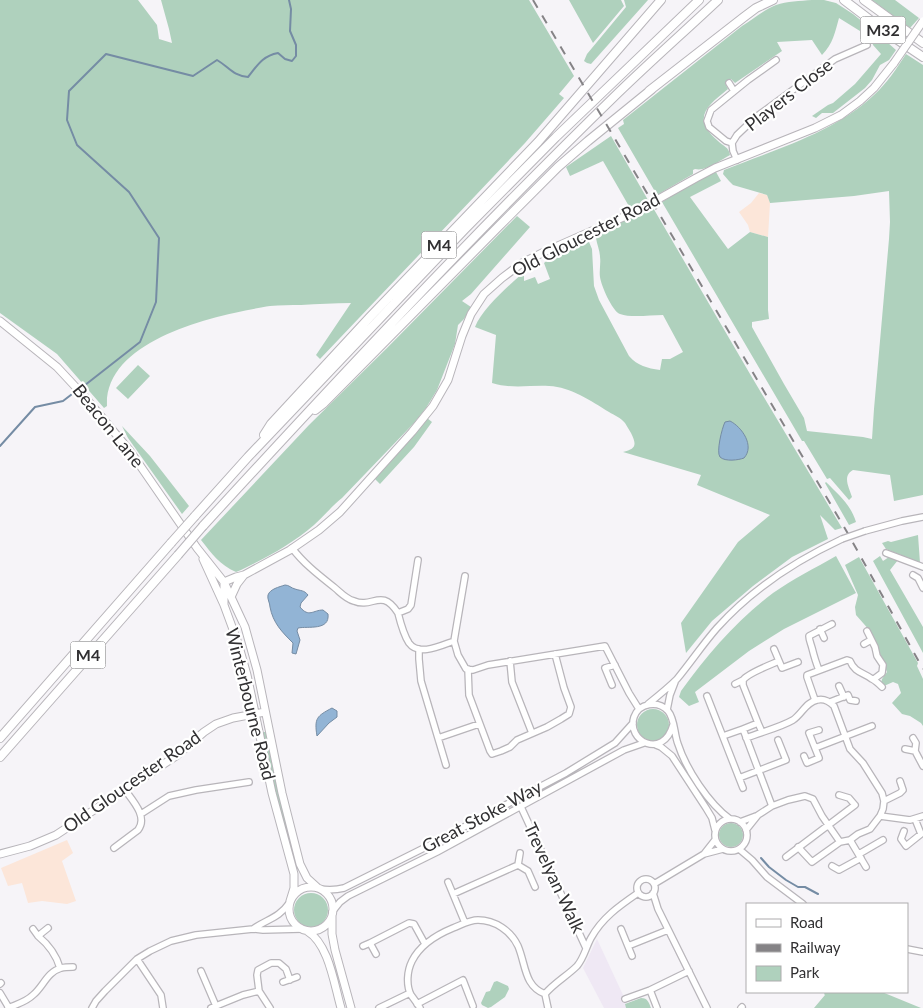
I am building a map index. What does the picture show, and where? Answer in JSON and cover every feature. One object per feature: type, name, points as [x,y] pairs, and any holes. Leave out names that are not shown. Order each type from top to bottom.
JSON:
[{"type":"highway","name":"M4","points":[[248,457],[271,424],[370,317],[538,142],[661,0]]},
{"type":"highway","name":"M4","points":[[0,738],[248,457],[374,323],[556,137],[699,0]]},
{"type":"highway","name":"M4","points":[[0,757],[203,526],[416,297],[619,92],[718,0]]},
{"type":"highway","name":"M4","points":[[491,221],[526,193],[586,139],[756,8],[773,0]]},
{"type":"highway","name":"M32","points":[[844,0],[923,57]]},
{"type":"highway","name":"M32","points":[[864,0],[923,42]]},
{"type":"highway","name":"M4","points":[[292,429],[324,403],[558,167],[652,89]]},
{"type":"main road","name":"Old Gloucester Road","points":[[224,582],[244,575],[292,548],[319,530],[340,512],[424,419],[433,406],[448,380],[471,314],[484,294],[502,278],[522,263],[637,211],[715,168],[815,128],[841,114],[860,101],[883,78],[923,21]]},
{"type":"main road","name":"Beacon Lane","points":[[0,321],[50,360],[84,396],[130,451],[197,548]]},
{"type":"main road","name":"Winterbourne Road","points":[[197,548],[224,582],[245,627],[257,670],[282,793],[300,864],[306,878],[319,888]]},
{"type":"main road","name":"Winterbourne Road","points":[[197,548],[224,605],[247,675],[272,793],[294,878],[294,888],[290,901]]},
{"type":"main road","name":"Old Gloucester Road","points":[[231,597],[244,575]]},
{"type":"main road","points":[[224,582],[224,605]]},
{"type":"main road","name":"Old Gloucester Road","points":[[0,854],[30,846],[56,835],[176,756],[216,724],[233,718],[265,712]]},
{"type":"main road","points":[[332,913],[326,924],[321,928],[310,931],[297,926],[292,921],[289,908],[290,901],[299,890],[312,887],[319,888],[330,898],[332,905],[332,913],[332,934],[336,956],[351,1008]]},
{"type":"main road","points":[[303,929],[317,940],[324,950],[341,1008]]},
{"type":"street","name":"Players Close","points":[[737,160],[732,143],[737,135],[756,117],[835,59],[867,46]]},
{"type":"street","points":[[732,143],[726,141],[707,125],[711,110],[776,60]]},
{"type":"street","points":[[728,83],[734,91]]},
{"type":"street","points":[[673,725],[671,734],[665,741],[654,744],[644,743],[636,735],[633,723],[634,716],[639,709],[648,704],[676,680],[712,634],[749,596],[788,568],[822,548],[865,531],[902,520],[923,517]]},
{"type":"street","points":[[292,548],[314,571],[354,602],[362,603],[382,599],[392,605],[398,613],[409,643],[419,650],[426,650],[454,640]]},
{"type":"street","points":[[886,553],[923,567]]},
{"type":"street","points":[[398,613],[408,609],[411,605],[418,560]]},
{"type":"street","points":[[913,575],[918,578],[923,588]]},
{"type":"street","points":[[465,576],[454,640],[458,655],[466,669],[473,670],[510,661],[606,646],[629,694],[639,709]]},
{"type":"street","points":[[819,670],[808,638],[810,634],[832,624]]},
{"type":"street","points":[[820,629],[824,638]]},
{"type":"street","points":[[867,631],[877,656],[883,665],[882,673],[874,679]]},
{"type":"street","points":[[864,644],[872,640]]},
{"type":"street","points":[[774,649],[782,668],[798,662]]},
{"type":"street","points":[[419,650],[418,659],[421,681],[446,765]]},
{"type":"street","points":[[468,669],[469,696],[492,754],[501,752],[517,740],[547,727],[569,714],[571,707],[555,654]]},
{"type":"street","points":[[604,660],[612,685]]},
{"type":"street","points":[[815,700],[807,677],[809,674],[849,660],[857,671],[874,679],[882,687]]},
{"type":"street","points":[[510,661],[512,682],[532,733]]},
{"type":"street","points":[[762,732],[743,683],[746,676],[779,661]]},
{"type":"street","points":[[605,668],[616,664]]},
{"type":"street","points":[[667,710],[676,680]]},
{"type":"street","points":[[735,684],[743,683]]},
{"type":"street","points":[[839,686],[844,697]]},
{"type":"street","points":[[830,702],[848,695],[850,700],[856,701]]},
{"type":"street","points":[[707,696],[743,788]]},
{"type":"street","points":[[746,738],[795,719],[809,703],[824,699],[834,706],[850,749],[863,764],[882,793],[884,801],[883,810],[870,828],[850,840],[840,842],[812,862],[798,847]]},
{"type":"street","points":[[648,704],[658,704],[667,710],[672,719],[680,751],[688,768],[712,804],[730,819],[740,822],[746,830]]},
{"type":"street","name":"Great Stoke Way","points":[[319,888],[335,890],[351,885],[468,825],[615,744],[633,723]]},
{"type":"street","points":[[723,736],[758,723]]},
{"type":"street","points":[[438,738],[479,724]]},
{"type":"street","points":[[815,748],[872,726]]},
{"type":"street","points":[[743,729],[772,806]]},
{"type":"street","points":[[804,756],[807,763],[819,758],[809,733],[819,730]]},
{"type":"street","points":[[921,737],[914,740],[916,743],[915,750],[923,766]]},
{"type":"street","points":[[739,778],[786,760],[778,740]]},
{"type":"street","name":"Great Stoke Way","points":[[332,913],[340,902],[348,896],[521,808],[624,750],[644,743]]},
{"type":"street","points":[[654,744],[672,756],[712,818],[716,830],[715,840],[704,854]]},
{"type":"street","points":[[905,749],[915,750]]},
{"type":"street","points":[[884,801],[903,790],[900,781]]},
{"type":"street","points":[[141,814],[169,796],[249,782]]},
{"type":"street","points":[[114,848],[141,828],[141,814],[125,790]]},
{"type":"street","points":[[752,860],[745,842],[746,830],[758,815],[766,808],[805,796],[813,799],[840,842]]},
{"type":"street","points":[[786,857],[855,805],[850,798],[839,796]]},
{"type":"street","name":"Trevelyan Walk","points":[[521,808],[586,948]]},
{"type":"street","points":[[740,822],[758,815]]},
{"type":"street","points":[[880,816],[910,820],[923,816]]},
{"type":"street","points":[[716,830],[721,822],[730,819]]},
{"type":"street","points":[[904,831],[901,839],[906,846],[921,834],[915,819]]},
{"type":"street","points":[[715,840],[718,845],[728,851],[739,849],[745,842]]},
{"type":"street","points":[[850,840],[866,866]]},
{"type":"street","points":[[832,866],[839,870],[883,840]]},
{"type":"street","points":[[654,884],[704,854],[723,849]]},
{"type":"street","points":[[739,849],[767,877],[802,903]]},
{"type":"street","points":[[518,865],[520,853]]},
{"type":"street","points":[[518,865],[528,871],[535,887]]},
{"type":"street","points":[[453,894],[518,865]]},
{"type":"street","points":[[658,909],[647,898],[642,897],[638,893],[637,885],[640,881],[648,879],[654,884],[658,909],[707,1008]]},
{"type":"street","points":[[448,882],[465,923]]},
{"type":"street","points":[[545,994],[577,965],[599,925],[615,909],[638,893]]},
{"type":"street","points":[[647,898],[654,893]]},
{"type":"street","points":[[253,929],[282,912],[290,901]]},
{"type":"street","points":[[473,1006],[463,980],[418,1006],[410,993],[408,983],[409,968],[416,954],[426,944],[444,932],[478,920],[499,925],[510,934],[517,945],[528,980],[537,991],[545,994]]},
{"type":"street","points":[[363,946],[409,923],[414,924],[426,944]]},
{"type":"street","points":[[38,936],[48,928]]},
{"type":"street","points":[[33,929],[48,944],[57,957],[60,968]]},
{"type":"street","points":[[92,1008],[105,991],[137,959],[178,938],[253,929],[303,929]]},
{"type":"street","points":[[621,929],[632,956]]},
{"type":"street","points":[[628,946],[668,930]]},
{"type":"street","points":[[370,943],[376,954]]},
{"type":"street","points":[[908,949],[923,952]]},
{"type":"street","points":[[137,959],[161,995],[163,1008]]},
{"type":"street","points":[[270,1008],[259,991],[258,970],[271,963],[279,963],[283,966],[290,980]]},
{"type":"street","points":[[0,993],[8,1008],[32,997],[49,975],[60,968],[73,967]]},
{"type":"street","points":[[201,971],[201,978],[213,1007],[259,991]]},
{"type":"street","points":[[625,999],[650,990],[689,971]]},
{"type":"street","points":[[283,982],[297,977]]},
{"type":"street","points":[[650,990],[657,1008]]},
{"type":"street","points":[[379,1008],[410,993]]},
{"type":"street","points":[[545,994],[548,1008]]},
{"type":"shaded area","points":[[759,193],[767,195],[770,203],[768,237],[750,232],[748,225],[739,212],[751,203]]},
{"type":"shaded area","points":[[67,840],[73,853],[62,861],[76,901],[67,904],[42,901],[28,903],[22,883],[8,886],[1,868]]},
{"type":"shaded area","points":[[597,939],[623,995],[627,1008],[604,1008],[583,968]]},
{"type":"green space","points":[[0,0],[138,0],[157,25],[159,39],[172,43],[161,0],[529,0],[574,76],[559,94],[564,98],[525,143],[320,359],[316,355],[351,303],[270,306],[223,315],[196,323],[144,347],[124,363],[111,383],[107,406],[104,408],[57,354],[0,313]]},
{"type":"green space","points":[[569,0],[621,0],[624,6],[593,43]]},
{"type":"green space","points":[[624,0],[648,0],[591,64],[587,63],[584,61],[587,54],[626,7]]},
{"type":"green space","points":[[812,0],[836,3],[853,14],[896,50],[889,60],[880,65],[865,88],[833,113],[822,113],[816,118],[812,116],[833,103],[855,84],[881,54],[873,45],[871,37],[839,18],[831,42],[822,55],[812,40],[777,42],[782,51],[735,83],[731,79],[725,83],[728,89],[708,107],[705,113],[705,126],[727,148],[730,155],[704,169],[693,170],[693,174],[657,195],[618,128],[624,124],[623,120],[742,26],[763,12],[780,4]]},
{"type":"green space","points":[[872,0],[895,0],[919,18],[910,28]]},
{"type":"green space","points":[[906,54],[923,65],[923,495],[894,501],[890,475],[853,470],[847,479],[852,497],[849,500],[830,478],[827,479],[804,441],[802,441],[662,202],[716,172],[721,181],[690,197],[728,249],[750,232],[768,237],[769,319],[752,322],[752,327],[804,418],[807,431],[872,439],[889,239],[889,191],[770,203],[767,195],[733,185],[723,174],[724,170],[804,139],[842,119],[879,90]]},
{"type":"green space","points":[[611,136],[648,200],[630,208],[603,161],[570,176],[566,167]]},
{"type":"green space","points":[[652,206],[842,528],[835,530],[820,515],[828,539],[792,557],[753,586],[712,621],[686,653],[681,623],[738,542],[770,515],[697,485],[701,475],[623,452],[633,448],[635,443],[625,423],[580,395],[557,387],[513,386],[492,383],[496,335],[475,327],[489,305],[523,273],[524,281],[535,277],[538,284],[550,279],[544,263],[551,257],[589,242],[592,249],[594,286],[599,300],[629,356],[643,366],[660,370],[662,359],[670,359],[683,352],[663,315],[635,316],[617,312],[607,297],[601,281],[600,255],[596,238],[602,231]]},
{"type":"green space","points":[[517,216],[530,227],[471,294],[462,301],[471,307],[458,325],[455,344],[437,390],[414,423],[342,498],[314,525],[297,538],[236,572],[221,562],[201,540],[309,425]]},
{"type":"green space","points":[[138,365],[150,376],[128,399],[116,388]]},
{"type":"green space","points":[[427,418],[432,422],[414,447],[380,484],[373,477]]},
{"type":"green space","points":[[122,426],[150,456],[189,506],[182,514],[128,438]]},
{"type":"green space","points":[[826,482],[847,505],[856,522],[849,525]]},
{"type":"green space","points":[[918,535],[920,563],[886,549],[882,543],[891,542]]},
{"type":"green space","points":[[836,556],[856,593],[784,629],[749,651],[695,692],[699,702],[689,706],[679,697],[681,691],[701,664],[723,639],[760,603],[796,578]]},
{"type":"green space","points":[[880,556],[883,561],[889,557],[898,560],[890,570],[923,627],[923,653],[873,561]]},
{"type":"green space","points":[[859,557],[918,663],[917,666],[923,679],[923,726],[910,716],[902,714],[892,703],[901,693],[898,684],[893,682],[884,686],[881,683],[887,672],[871,632],[856,615],[855,607],[858,595],[845,565]]},
{"type":"green space","points":[[653,709],[664,714],[669,725],[664,736],[653,741],[642,736],[637,725],[642,714]]},
{"type":"green space","points":[[262,732],[268,732],[297,863],[295,863],[274,787]]},
{"type":"green space","points":[[731,823],[740,826],[743,835],[740,844],[731,847],[722,844],[719,835],[722,826]]},
{"type":"green space","points":[[311,893],[323,898],[328,910],[323,922],[311,927],[299,922],[294,910],[299,898]]},
{"type":"green space","points":[[497,981],[508,986],[509,989],[505,997],[488,1008],[481,1003],[486,992],[490,991],[494,982]]},
{"type":"green space","points":[[884,993],[921,1008],[814,1008],[824,994]]},
{"type":"green space","points":[[641,998],[647,1000],[651,1008],[626,1008],[625,1004]]},
{"type":"water","points":[[730,421],[746,437],[748,448],[744,458],[728,460],[720,457],[720,440],[724,425],[725,422]]},
{"type":"water","points":[[285,585],[304,591],[308,595],[301,603],[300,607],[303,610],[309,613],[323,610],[328,614],[326,623],[318,627],[298,628],[300,640],[296,654],[292,653],[293,643],[273,618],[268,598],[271,591]]},
{"type":"water","points":[[332,708],[337,711],[337,717],[317,736],[316,721],[323,713]]},
{"type":"waterway","points":[[80,389],[140,342],[156,302],[159,238],[129,192],[77,145],[67,120],[69,91],[106,54],[193,76],[217,60],[235,73],[248,77],[260,62],[272,54],[278,53],[285,59],[292,61],[296,56],[296,45],[290,31],[291,9],[289,0]]},
{"type":"waterway","points":[[0,446],[35,407],[63,401],[76,391]]},
{"type":"waterway","points":[[761,858],[786,880],[798,887],[805,887],[818,894]]},
{"type":"railway","points":[[533,0],[847,532],[923,669]]}]
